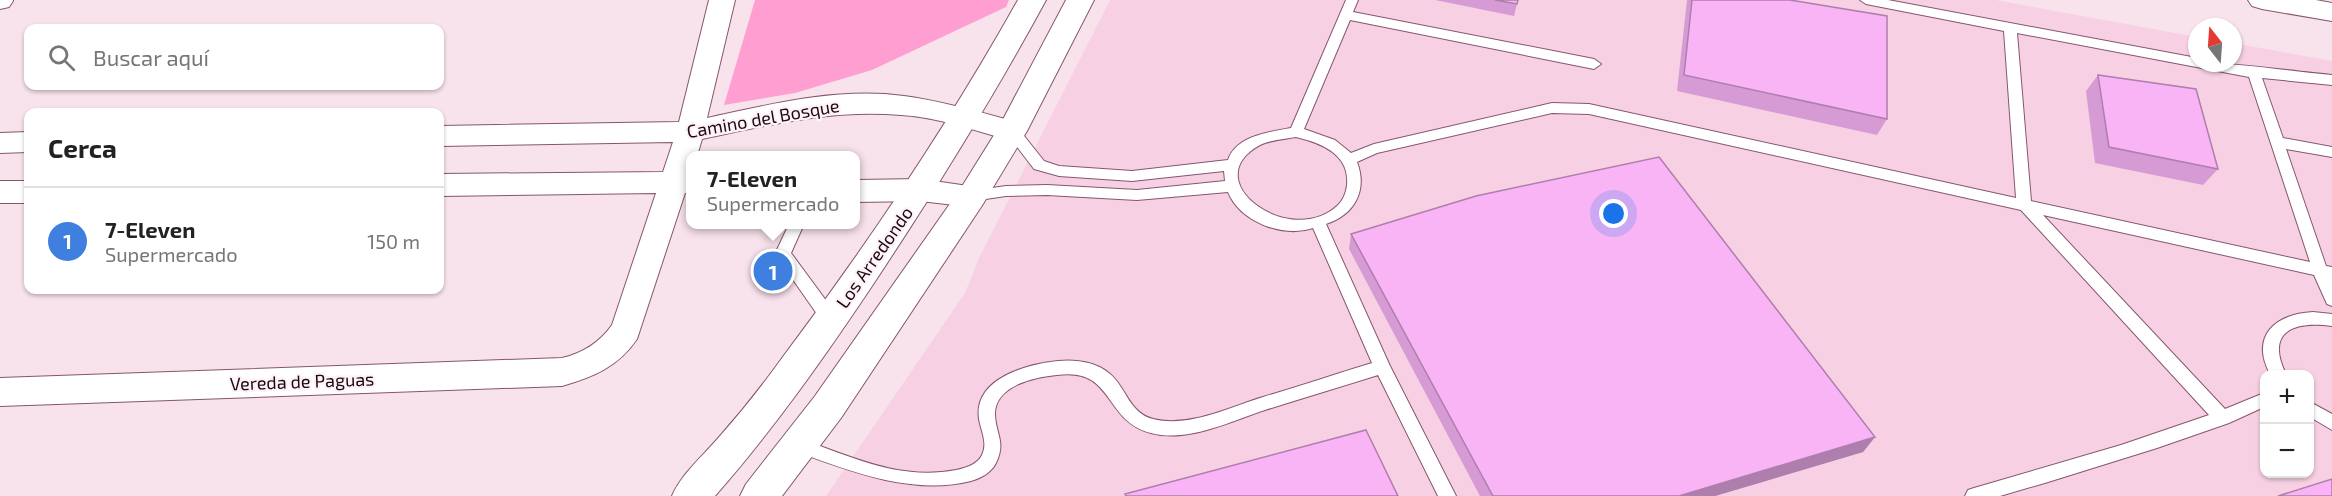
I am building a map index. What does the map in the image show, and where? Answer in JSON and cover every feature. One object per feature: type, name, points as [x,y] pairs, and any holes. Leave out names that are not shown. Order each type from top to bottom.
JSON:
[{"type":"street","points":[[687,151],[722,0]]},
{"type":"street","name":"Los Arredondo","points":[[691,496],[789,378],[920,190],[965,118],[1032,0]]},
{"type":"street","points":[[759,496],[828,407],[972,196],[1012,131],[1080,0]]},
{"type":"street","points":[[2262,0],[2332,12]]},
{"type":"street","name":"Camino del Bosque","points":[[444,136],[690,132],[771,114],[848,103],[903,105],[1012,131]]},
{"type":"street","points":[[0,143],[24,142]]},
{"type":"street","points":[[444,185],[682,182],[686,157]]},
{"type":"street","name":"Vereda de Paguas","points":[[0,392],[562,372],[582,367],[601,358],[615,347],[626,330],[682,182]]},
{"type":"street","points":[[860,191],[920,190],[972,196]]},
{"type":"street","points":[[0,192],[24,192]]},
{"type":"lane","points":[[1296,132],[1352,0]]},
{"type":"lane","points":[[1866,0],[2188,61]]},
{"type":"lane","points":[[1346,15],[1594,64]]},
{"type":"lane","points":[[2010,28],[2024,204],[2223,418]]},
{"type":"lane","points":[[2242,71],[2332,80]]},
{"type":"lane","points":[[2254,73],[2276,141],[2326,272],[2332,300]]},
{"type":"lane","points":[[1349,160],[1374,149],[1495,120],[1552,108],[1589,109],[2326,272]]},
{"type":"lane","points":[[1012,131],[1039,165],[1059,171],[1132,176],[1231,165]]},
{"type":"lane","points":[[1296,132],[1317,137],[1336,146],[1349,160],[1356,175],[1355,190],[1349,204],[1335,215],[1318,223],[1300,226],[1281,225],[1263,219],[1248,211],[1237,199],[1231,186],[1231,165],[1240,151],[1255,140],[1275,134],[1296,132]]},
{"type":"lane","points":[[2276,141],[2332,153]]},
{"type":"lane","points":[[972,196],[1006,191],[1047,190],[1137,195],[1231,186]]},
{"type":"lane","points":[[1318,223],[1382,367],[1447,496]]},
{"type":"lane","points":[[795,229],[783,254],[830,319]]},
{"type":"lane","points":[[2276,370],[2270,352],[2272,338],[2281,326],[2296,319],[2317,317],[2332,320]]},
{"type":"lane","points":[[798,445],[887,477],[938,481],[975,472],[987,463],[993,449],[987,403],[993,392],[1014,380],[1037,372],[1059,368],[1081,368],[1105,378],[1123,408],[1138,421],[1158,427],[1187,425],[1216,418],[1382,367]]},
{"type":"lane","points":[[1974,496],[2136,448],[2223,418],[2260,402]]},
{"type":"lane","points":[[2314,412],[2332,423]]},
{"type":"shaded area","points":[[755,0],[1009,0],[1006,7],[872,70],[795,93],[724,105]]},
{"type":"shaded area","points":[[1110,0],[1996,0],[2188,35],[2188,72],[2242,72],[2242,45],[2332,61],[2332,496],[826,496],[965,293],[979,258]]},
{"type":"building","points":[[1495,0],[1518,0],[1517,4]]},
{"type":"building","points":[[1692,0],[1790,0],[1887,16],[1887,119],[1684,75]]},
{"type":"building","points":[[2098,75],[2196,89],[2218,169],[2109,147]]},
{"type":"building","points":[[1659,157],[1875,437],[1679,496],[1493,496],[1351,234],[1476,196]]},
{"type":"building","points":[[1366,430],[1398,496],[1126,496],[1125,494]]},
{"type":"building","points":[[2332,479],[2332,496],[2278,496]]},
{"type":"place","name":"7-Eleven","points":[[773,271]]}]
